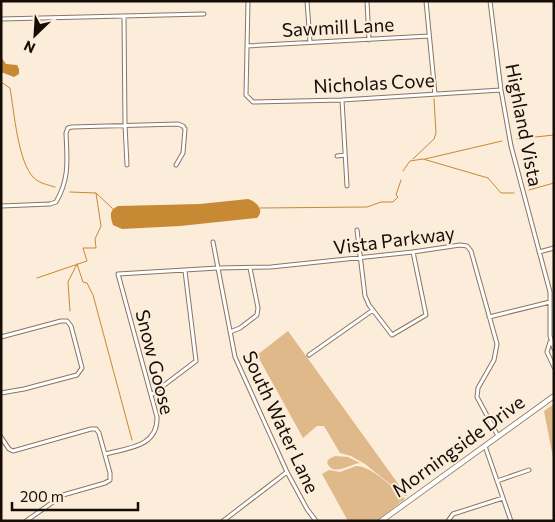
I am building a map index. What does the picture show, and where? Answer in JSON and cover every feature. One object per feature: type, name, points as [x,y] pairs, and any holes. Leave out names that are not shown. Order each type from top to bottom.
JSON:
[{"type":"street","points":[[248,1],[248,46]]},
{"type":"street","points":[[307,1],[310,42]]},
{"type":"street","points":[[367,1],[369,40]]},
{"type":"street","points":[[426,1],[434,94]]},
{"type":"street","name":"Highland Vista","points":[[490,1],[501,90],[514,162],[550,292],[552,330],[547,352],[554,367]]},
{"type":"street","points":[[1,19],[204,14]]},
{"type":"street","points":[[124,16],[127,165]]},
{"type":"street","name":"Sawmill Lane","points":[[248,46],[429,36]]},
{"type":"street","name":"Nicholas Cove","points":[[248,46],[246,95],[250,100],[256,102],[342,100],[501,90]]},
{"type":"street","points":[[342,100],[347,186]]},
{"type":"street","points":[[1,206],[50,204],[56,202],[67,174],[66,132],[72,126],[178,124],[183,126],[184,129],[183,153],[176,165]]},
{"type":"street","points":[[337,156],[345,155]]},
{"type":"street","points":[[357,230],[365,296],[392,335],[426,315],[413,252]]},
{"type":"street","name":"South Water Lane","points":[[213,242],[234,357],[287,472],[307,510],[316,521]]},
{"type":"street","name":"Vista Parkway","points":[[118,274],[250,268],[359,258],[460,245],[467,246],[471,251],[497,349],[494,360],[478,388],[477,398],[499,436]]},
{"type":"street","points":[[539,252],[554,248]]},
{"type":"street","points":[[230,332],[240,328],[257,315],[258,308],[250,268]]},
{"type":"street","points":[[151,395],[196,361],[185,271]]},
{"type":"street","name":"Snow Goose","points":[[105,454],[146,441],[154,434],[157,427],[157,417],[118,274]]},
{"type":"street","points":[[489,317],[550,302]]},
{"type":"street","points":[[309,355],[373,310]]},
{"type":"street","points":[[1,337],[61,321],[68,321],[81,364],[81,371],[77,374],[30,388],[1,393]]},
{"type":"street","name":"Highland Vista","points":[[550,341],[554,349]]},
{"type":"street","name":"Morningside Drive","points":[[381,521],[554,396]]},
{"type":"street","points":[[1,437],[11,450],[18,450],[90,429],[96,429],[99,433],[110,473],[110,480],[63,495],[26,521]]},
{"type":"street","points":[[485,446],[510,521]]},
{"type":"street","points":[[497,481],[529,470]]},
{"type":"street","points":[[223,521],[287,472]]},
{"type":"street","points":[[448,520],[453,514],[503,498]]},
{"type":"street","points":[[389,515],[392,520]]},
{"type":"shaded area","points":[[1,57],[6,64],[17,65],[19,74],[14,77],[1,72]]},
{"type":"shaded area","points":[[248,199],[254,202],[260,209],[257,218],[180,226],[122,229],[113,225],[111,219],[112,211],[118,206],[200,204]]},
{"type":"shaded area","points":[[288,331],[407,496],[365,464],[351,456],[340,453],[324,426],[317,426],[303,438],[257,355]]},
{"type":"shaded area","points":[[554,404],[554,463],[544,411]]},
{"type":"shaded area","points":[[335,456],[348,457],[360,463],[337,470],[333,469],[329,467],[327,462]]},
{"type":"shaded area","points":[[356,466],[375,473],[405,499],[376,521],[348,521],[322,474],[329,470],[340,472]]},
{"type":"waterway","points":[[1,82],[10,88],[20,149],[29,171],[38,181],[55,187]]},
{"type":"waterway","points":[[413,159],[434,139],[436,133],[434,99]]},
{"type":"waterway","points":[[517,139],[554,135]]},
{"type":"waterway","points":[[425,159],[502,141]]},
{"type":"waterway","points":[[403,171],[410,161],[423,159],[488,178],[501,193],[514,193]]},
{"type":"waterway","points":[[260,208],[367,207],[381,202],[393,202],[398,197],[396,195],[401,180]]},
{"type":"waterway","points":[[529,190],[554,183]]},
{"type":"waterway","points":[[37,278],[87,261],[83,248],[96,248],[95,239],[101,226],[96,193],[70,192]]},
{"type":"waterway","points":[[96,193],[113,209]]},
{"type":"waterway","points":[[77,264],[83,282],[87,283],[93,295],[132,440]]},
{"type":"waterway","points":[[70,311],[68,282],[77,264]]}]
